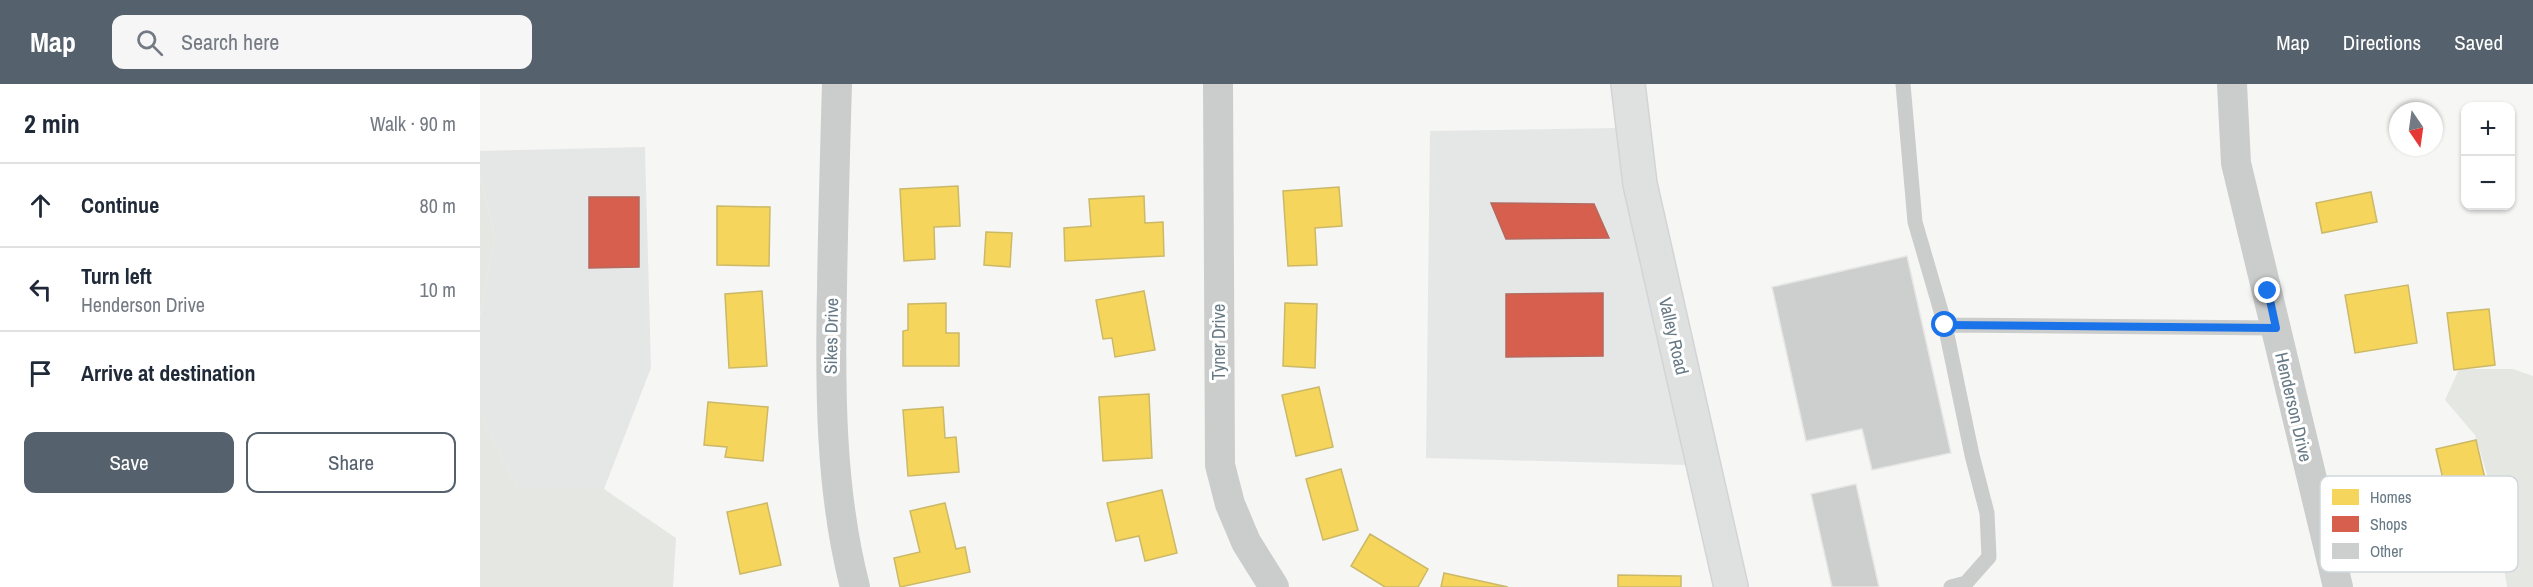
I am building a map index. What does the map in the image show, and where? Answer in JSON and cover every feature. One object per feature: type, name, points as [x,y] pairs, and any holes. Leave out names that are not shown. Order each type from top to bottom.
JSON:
[{"type":"street","name":"Sikes Drive","points":[[837,84],[830,374],[836,469],[844,533],[855,587]]},
{"type":"street","name":"Tyner Drive","points":[[1218,84],[1220,465],[1230,504],[1246,542],[1274,587]]},
{"type":"street","name":"Valley Road","points":[[1628,84],[1640,184],[1731,587]]},
{"type":"street","name":"Henderson Drive","points":[[2232,84],[2236,163],[2320,512]]},
{"type":"street","name":"Henderson Drive","points":[[2334,572],[2338,587]]},
{"type":"lane","points":[[1903,84],[1915,222],[1945,325],[1972,455],[1987,513],[1989,557],[1966,583],[1951,587]]},
{"type":"lane","points":[[1945,325],[2276,328]]},
{"type":"shaded area","points":[[1617,128],[1688,465],[1426,458],[1430,131]]},
{"type":"shaded area","points":[[645,147],[651,368],[604,489],[518,489],[480,414],[480,316],[495,237],[480,177],[480,151]]},
{"type":"shaded area","points":[[480,177],[495,237],[480,316]]},
{"type":"shaded area","points":[[2459,369],[2513,369],[2533,376],[2533,587],[2507,587],[2505,572],[2518,572],[2518,476],[2488,476],[2475,435],[2445,400]]},
{"type":"shaded area","points":[[480,414],[518,489],[604,489],[676,538],[673,587],[480,587]]},
{"type":"building: Homes","points":[[958,186],[960,226],[934,227],[935,259],[904,261],[900,189]]},
{"type":"building: Homes","points":[[1339,187],[1342,226],[1315,228],[1317,265],[1288,266],[1283,191]]},
{"type":"building: Homes","points":[[2371,192],[2377,222],[2322,233],[2316,203]]},
{"type":"building: Homes","points":[[1144,196],[1145,223],[1163,222],[1164,256],[1065,261],[1064,228],[1091,226],[1089,199]]},
{"type":"building: Homes","points":[[717,206],[770,207],[769,266],[717,265]]},
{"type":"building: Homes","points":[[986,232],[1012,233],[1010,267],[984,265]]},
{"type":"building: Homes","points":[[2408,285],[2417,343],[2355,353],[2345,295]]},
{"type":"building: Homes","points":[[762,291],[767,366],[729,368],[725,294]]},
{"type":"building: Homes","points":[[1144,291],[1155,350],[1115,357],[1112,338],[1103,339],[1096,300]]},
{"type":"building: Homes","points":[[946,303],[946,333],[959,333],[959,366],[903,366],[903,331],[908,330],[908,304]]},
{"type":"building: Homes","points":[[1285,303],[1317,304],[1315,368],[1283,366]]},
{"type":"building: Homes","points":[[2489,309],[2495,365],[2454,370],[2447,313]]},
{"type":"building: Homes","points":[[1319,387],[1333,447],[1296,456],[1282,395]]},
{"type":"building: Homes","points":[[1149,394],[1152,458],[1103,461],[1099,397]]},
{"type":"building: Homes","points":[[708,402],[768,407],[763,461],[725,457],[727,447],[704,445]]},
{"type":"building: Homes","points":[[943,407],[945,438],[956,437],[959,472],[908,476],[903,410]]},
{"type":"building: Homes","points":[[2476,440],[2484,476],[2442,476],[2436,449]]},
{"type":"building: Homes","points":[[1341,469],[1358,530],[1323,540],[1306,479]]},
{"type":"building: Homes","points":[[1162,490],[1177,553],[1145,561],[1139,536],[1116,541],[1107,503]]},
{"type":"building: Homes","points":[[767,503],[781,565],[740,574],[727,512]]},
{"type":"building: Homes","points":[[945,503],[956,549],[965,547],[970,572],[900,587],[894,558],[920,552],[910,511]]},
{"type":"building: Homes","points":[[1370,534],[1428,569],[1418,587],[1385,587],[1351,566]]},
{"type":"building: Homes","points":[[1444,573],[1508,587],[1441,587]]},
{"type":"building: Homes","points":[[1618,575],[1681,576],[1681,587],[1618,587]]},
{"type":"building: Shops","points":[[589,197],[639,197],[639,267],[589,268]]},
{"type":"building: Shops","points":[[1491,203],[1594,204],[1609,238],[1506,239]]},
{"type":"building: Shops","points":[[1603,293],[1603,356],[1506,357],[1506,294]]},
{"type":"building: Other","points":[[1907,256],[1951,453],[1872,470],[1862,429],[1806,441],[1772,287]]},
{"type":"building: Other","points":[[1856,484],[1879,587],[1832,587],[1811,494]]},
{"type":"route","points":[[1945,325],[2276,328],[2268,291]]}]
